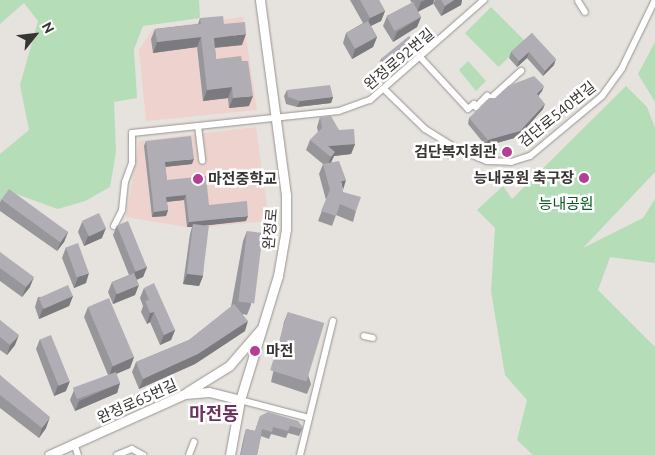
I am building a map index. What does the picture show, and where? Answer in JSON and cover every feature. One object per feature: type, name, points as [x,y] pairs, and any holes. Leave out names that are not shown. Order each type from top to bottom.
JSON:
[{"type":"main road","name":"완정로","points":[[230,455],[240,400],[278,276],[286,229],[286,195],[260,0]]},
{"type":"main road","points":[[185,394],[229,366],[249,346],[263,325]]},
{"type":"main road","name":"완정로65번길","points":[[49,455],[185,394],[209,392],[240,400]]},
{"type":"street","name":"완정로92번길","points":[[114,226],[122,210],[124,182],[132,163],[132,133],[339,111],[370,100],[385,90],[484,0]]},
{"type":"street","name":"검단로540번길","points":[[385,90],[425,129],[455,148],[487,161],[511,162],[530,156],[602,96],[622,68],[655,0]]},
{"type":"street","points":[[578,1],[585,12]]},
{"type":"street","points":[[421,58],[468,109],[474,104],[476,107],[487,96],[490,99],[521,71]]},
{"type":"street","points":[[198,126],[202,161]]},
{"type":"street","points":[[300,455],[333,321]]},
{"type":"street","points":[[364,336],[373,338]]},
{"type":"street","points":[[240,400],[309,418]]},
{"type":"street","points":[[189,455],[194,442]]},
{"type":"street","points":[[74,444],[78,455]]},
{"type":"street","points":[[118,455],[132,448],[143,455]]},
{"type":"shaded area","points":[[243,17],[257,110],[146,121],[139,50],[153,29]]},
{"type":"shaded area","name":"마전중학교","points":[[256,127],[269,221],[192,228],[126,217],[139,141]]},
{"type":"green space","points":[[0,0],[199,0],[200,18],[143,26],[134,49],[137,98],[114,102],[116,152],[110,187],[85,201],[58,209],[13,193],[0,200],[0,154],[29,130],[20,85],[38,21],[24,3],[0,24]]},
{"type":"green space","points":[[491,7],[525,41],[499,67],[465,33]]},
{"type":"green space","points":[[655,42],[655,102],[638,74]]},
{"type":"green space","points":[[468,61],[486,81],[476,91],[459,70]]},
{"type":"green space","name":"능내공원","points":[[626,86],[647,107],[655,128],[655,172],[583,248],[643,218],[655,199],[655,263],[610,257],[598,290],[655,347],[655,455],[533,455],[517,440],[527,400],[505,375],[491,291],[495,228],[477,210],[503,186],[512,199]]},
{"type":"building","points":[[360,0],[379,0],[385,11],[370,18]]},
{"type":"building","points":[[441,0],[454,0],[445,6]]},
{"type":"building","points":[[413,2],[421,17],[394,31],[387,16]]},
{"type":"building","points":[[223,16],[224,24],[245,22],[246,34],[214,38],[216,59],[241,56],[242,61],[248,61],[253,96],[233,98],[232,87],[207,90],[201,37],[157,42],[155,29],[201,24],[200,18]]},
{"type":"building","points":[[368,21],[377,37],[355,49],[346,33]]},
{"type":"building","points":[[532,33],[556,59],[545,71],[529,52],[519,61],[511,52]]},
{"type":"building","points":[[409,36],[417,46],[389,69],[381,59]]},
{"type":"building","name":"검단복지회관","points":[[534,76],[544,86],[537,94],[545,104],[520,131],[488,140],[469,118],[489,98],[495,98],[508,86]]},
{"type":"building","points":[[330,85],[333,97],[300,101],[288,97],[287,90]]},
{"type":"building","points":[[331,116],[339,130],[354,129],[355,144],[328,146],[335,152],[331,157],[310,140],[322,128],[320,117]]},
{"type":"building","points":[[191,136],[194,159],[165,162],[167,180],[206,176],[209,205],[247,201],[248,216],[189,222],[186,195],[166,197],[168,210],[154,212],[146,141]]},
{"type":"building","points":[[339,161],[346,180],[341,181],[343,192],[361,197],[356,211],[340,204],[336,216],[321,211],[330,190],[323,164]]},
{"type":"building","points":[[9,189],[68,232],[60,242],[1,200]]},
{"type":"building","points":[[99,213],[106,228],[89,236],[82,221]]},
{"type":"building","points":[[128,221],[147,267],[136,272],[117,225]]},
{"type":"building","points":[[193,224],[209,226],[203,276],[187,274]]},
{"type":"building","points":[[247,231],[263,233],[254,303],[238,301]]},
{"type":"building","points":[[78,243],[89,273],[77,278],[66,247]]},
{"type":"building","points":[[0,252],[34,277],[26,287],[0,268]]},
{"type":"building","points":[[134,273],[139,285],[117,294],[112,282]]},
{"type":"building","points":[[154,283],[175,330],[164,335],[154,312],[150,313],[145,301],[149,300],[144,288]]},
{"type":"building","points":[[68,285],[73,296],[44,309],[39,298]]},
{"type":"building","points":[[109,298],[134,357],[113,366],[88,307]]},
{"type":"building","points":[[234,304],[248,321],[198,354],[143,379],[136,362],[189,340]]},
{"type":"building","points":[[288,312],[324,323],[307,381],[270,370]]},
{"type":"building","points":[[0,320],[19,335],[10,345],[0,337]]},
{"type":"building","points":[[51,335],[70,381],[59,386],[40,339]]},
{"type":"building","points":[[116,372],[120,383],[77,399],[73,388]]},
{"type":"building","points":[[0,375],[50,417],[42,428],[0,395]]},
{"type":"building","points":[[268,412],[298,421],[303,427],[302,429],[290,426],[288,431],[273,427],[272,432],[262,429],[257,455],[241,455],[246,429],[255,431],[260,416]]},
{"type":"place","name":"검단복지회관","points":[[507,152]]},
{"type":"place","name":"능내공원 축구장","points":[[584,178]]},
{"type":"place","name":"마전중학교","points":[[198,179]]},
{"type":"place","name":"마전","points":[[255,351]]},
{"type":"district","name":"마전동","points":[[214,413]]}]
